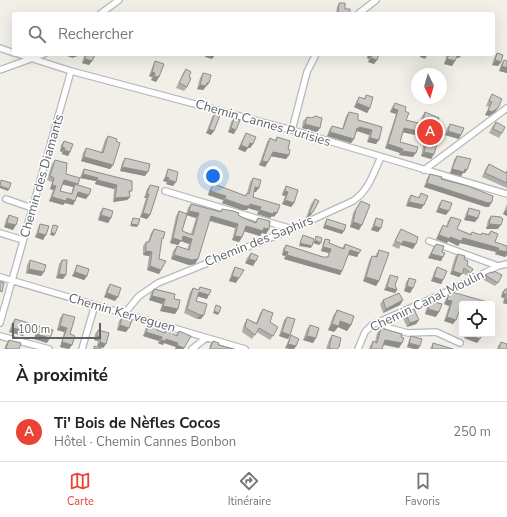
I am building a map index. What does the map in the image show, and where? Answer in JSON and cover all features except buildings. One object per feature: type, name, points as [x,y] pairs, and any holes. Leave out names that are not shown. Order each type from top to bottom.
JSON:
[{"type":"street","points":[[103,12],[119,0]]},
{"type":"street","points":[[361,12],[376,0]]},
{"type":"street","points":[[0,48],[12,52]]},
{"type":"street","name":"Chemin Cannes Purisies","points":[[26,56],[71,71],[292,130],[507,194]]},
{"type":"street","points":[[0,70],[39,56]]},
{"type":"street","points":[[292,130],[307,72],[315,56]]},
{"type":"street","name":"Chemin des Diamants","points":[[0,323],[71,71]]},
{"type":"street","points":[[424,170],[507,108]]},
{"type":"street","name":"Chemin des Saphirs","points":[[124,314],[139,296],[158,283],[292,229],[353,201],[362,195],[368,186],[381,157]]},
{"type":"street","points":[[165,191],[292,229]]},
{"type":"street","points":[[6,199],[32,208]]},
{"type":"street","points":[[0,233],[23,240]]},
{"type":"street","points":[[429,241],[498,266]]},
{"type":"street","name":"Chemin Canal Moulin","points":[[358,349],[367,329],[381,321],[457,287],[498,266],[507,264]]},
{"type":"street","name":"Chemin Kerveguen","points":[[0,277],[245,349]]},
{"type":"street","points":[[82,349],[95,305]]},
{"type":"street","points":[[381,321],[389,328],[408,333],[436,332],[460,343]]},
{"type":"street","points":[[0,336],[49,349]]},
{"type":"street","points":[[192,349],[206,338]]},
{"type":"place","name":"Ti' Bois de Nèfles Cocos","points":[[430,132]]}]
